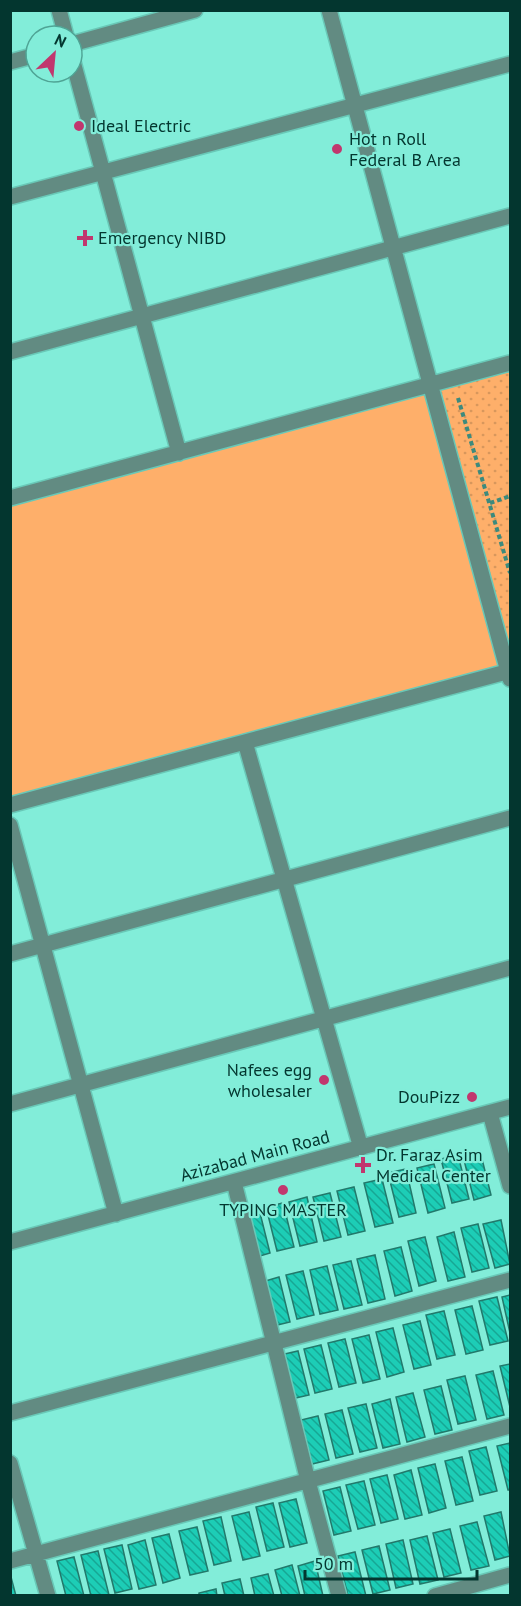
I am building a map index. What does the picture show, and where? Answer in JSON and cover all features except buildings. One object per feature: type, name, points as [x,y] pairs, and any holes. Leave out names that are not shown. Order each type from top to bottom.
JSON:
[{"type":"street","points":[[84,42],[195,10]]},
{"type":"street","points":[[10,805],[510,674],[329,10]]},
{"type":"street","points":[[10,197],[510,64]]},
{"type":"street","points":[[79,84],[179,453]]},
{"type":"street","points":[[10,352],[510,216]]},
{"type":"street","points":[[10,498],[510,363]]},
{"type":"street","points":[[245,742],[361,1148]]},
{"type":"street","points":[[10,954],[510,818]]},
{"type":"street","points":[[10,825],[116,1214]]},
{"type":"street","points":[[10,1104],[510,968]]},
{"type":"street","name":"Azizabad Main Road","points":[[10,1242],[510,1107]]},
{"type":"street","points":[[490,1113],[510,1186]]},
{"type":"street","points":[[234,1182],[339,1596]]},
{"type":"street","points":[[10,1413],[510,1280]]},
{"type":"street","points":[[10,1561],[510,1426]]},
{"type":"street","points":[[10,1462],[48,1596]]},
{"type":"street","points":[[435,1596],[510,1575]]},
{"type":"path","points":[[457,398],[510,573]]},
{"type":"path","points":[[490,503],[510,496]]},
{"type":"shaded area","points":[[510,372],[510,671],[431,385]]},
{"type":"shaded area","points":[[431,385],[508,671],[11,805],[11,498]]},
{"type":"place","name":"Ideal Electric","points":[[79,126]]},
{"type":"place","name":"Hot n Roll Federal B Area","points":[[337,149]]},
{"type":"place","name":"Emergency NIBD","points":[[85,238]]},
{"type":"place","name":"Nafees egg wholesaler","points":[[324,1080]]},
{"type":"place","name":"DouPizz","points":[[472,1097]]},
{"type":"place","name":"Dr. Faraz Asim Medical Center","points":[[363,1165]]},
{"type":"place","name":"TYPING MASTER","points":[[283,1190]]}]
